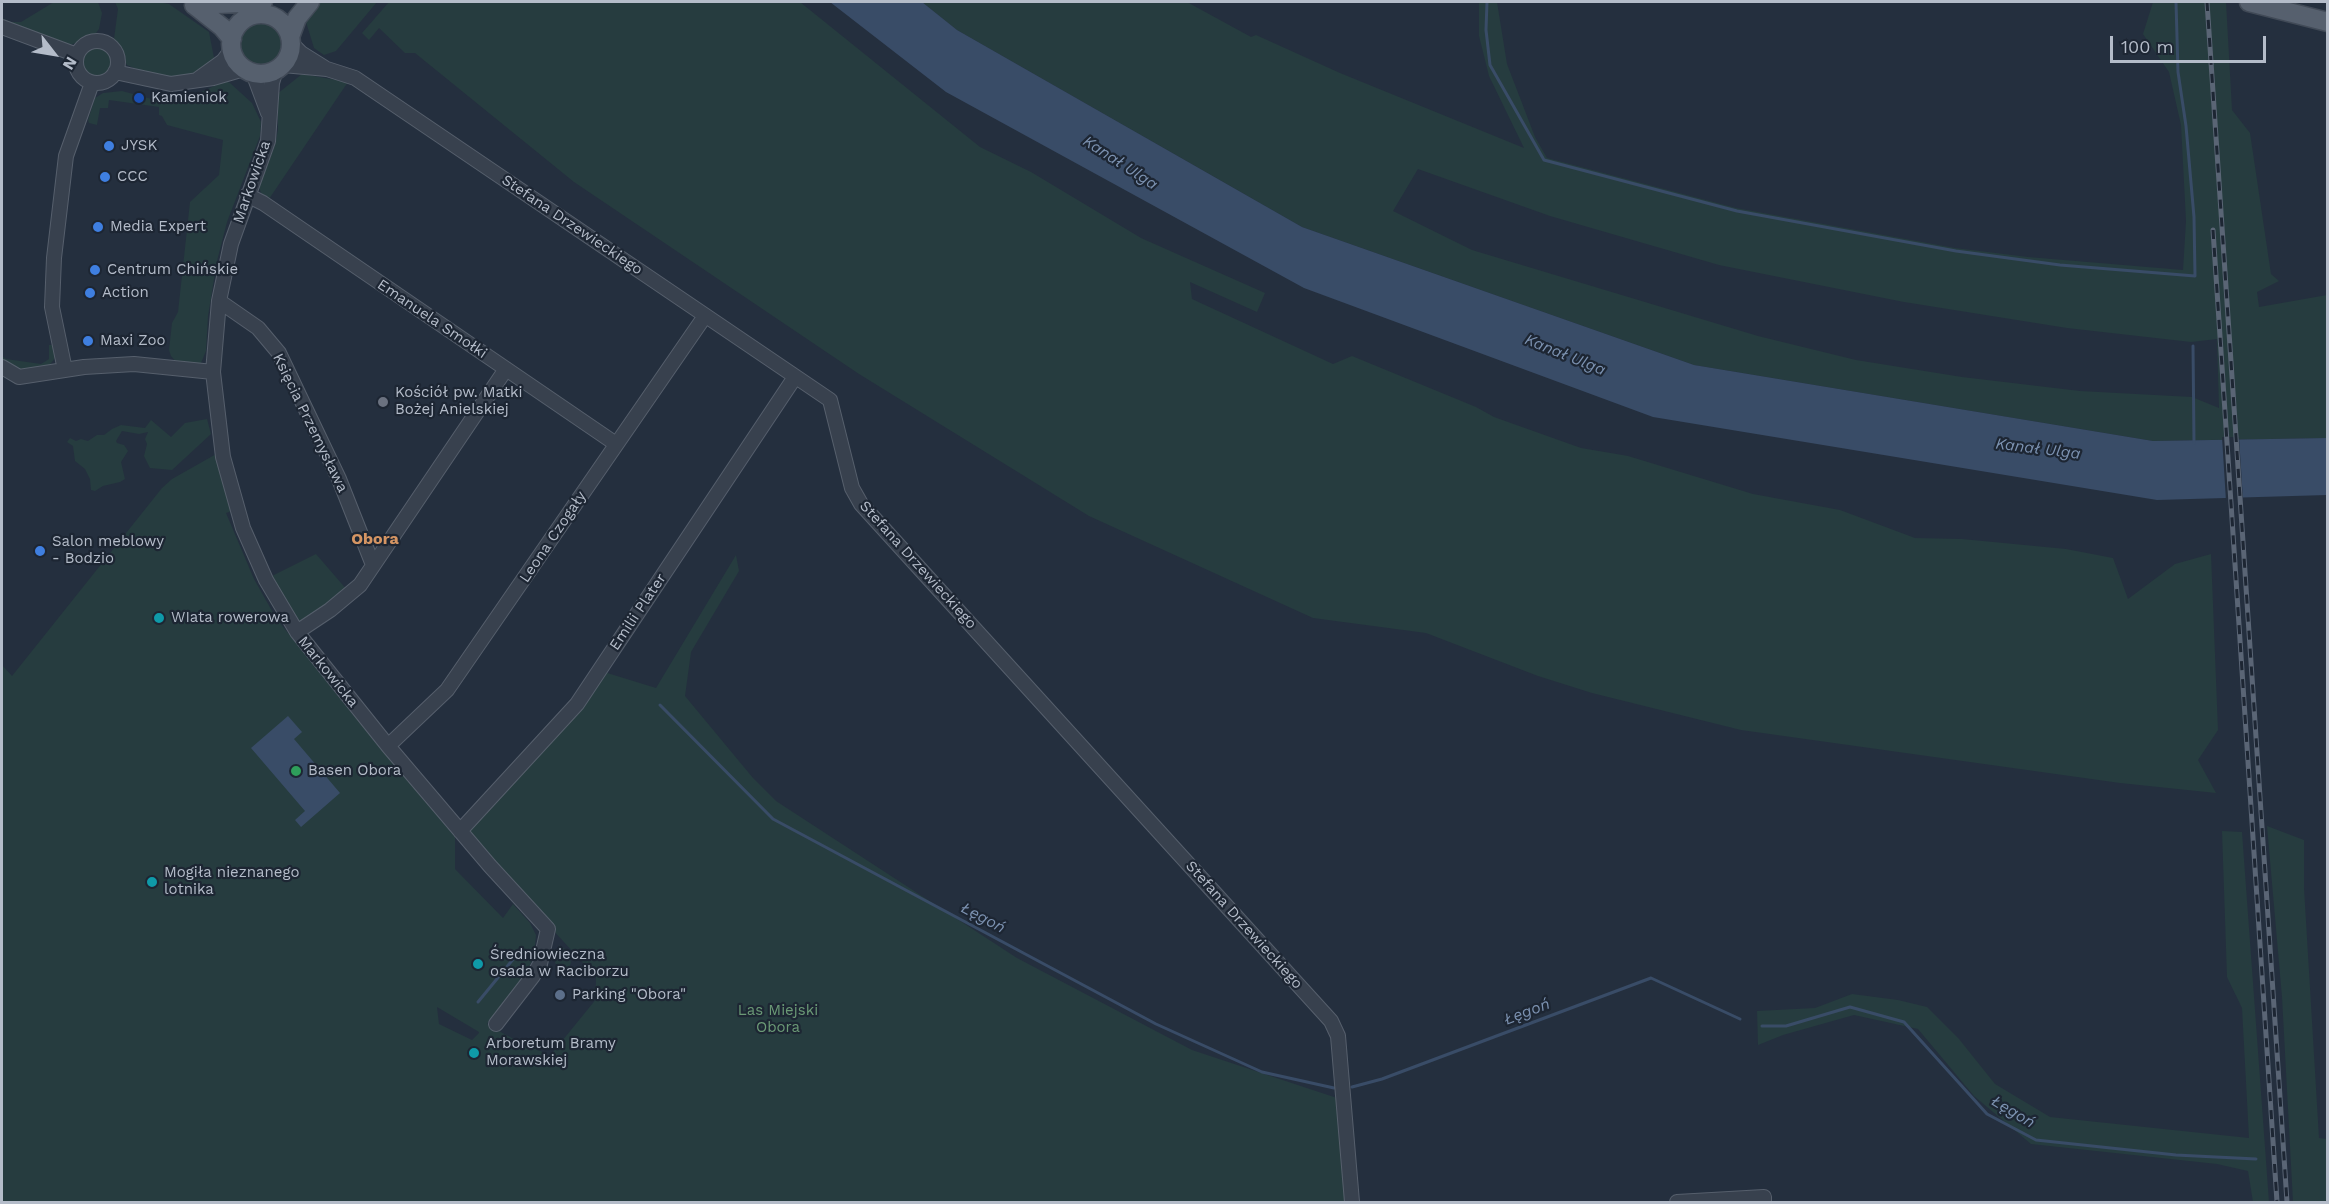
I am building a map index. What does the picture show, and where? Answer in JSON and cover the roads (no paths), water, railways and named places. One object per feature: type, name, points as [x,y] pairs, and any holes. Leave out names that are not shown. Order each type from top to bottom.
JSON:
[{"type":"main road","points":[[191,3],[268,9],[285,13],[302,2]]},
{"type":"main road","points":[[191,3],[222,27],[232,44],[236,60],[249,71],[265,74],[279,67],[289,55],[297,18],[310,2]]},
{"type":"main road","points":[[2249,2],[2328,22]]},
{"type":"main road","points":[[191,3],[229,18],[243,20],[268,9]]},
{"type":"main road","points":[[268,9],[282,23],[291,40]]},
{"type":"main road","points":[[232,44],[236,28],[243,20]]},
{"type":"street","points":[[2,27],[77,55]]},
{"type":"street","name":"Stefana Drzewieckiego","points":[[291,40],[301,53],[327,69],[355,78],[830,400],[852,488],[861,504],[1331,1021],[1338,1036],[1353,1203]]},
{"type":"street","points":[[97,41],[106,44],[116,54],[115,72],[105,81],[92,83],[85,80],[78,72],[77,55],[87,43],[97,41]]},
{"type":"street","points":[[196,80],[223,61],[232,44]]},
{"type":"street","name":"Stefana Drzewieckiego","points":[[279,67],[327,69]]},
{"type":"street","name":"Markowicka","points":[[279,67],[272,83],[268,141],[231,244],[219,301],[213,372],[223,457],[243,528],[266,580],[297,632],[388,746],[548,929],[540,964],[496,1024]]},
{"type":"street","points":[[115,72],[165,83],[213,78],[249,71]]},
{"type":"street","name":"Markowicka","points":[[249,71],[269,114]]},
{"type":"street","points":[[66,370],[52,307],[52,274],[66,156],[92,83]]},
{"type":"street","name":"Emanuela Smołki","points":[[247,195],[263,203],[616,444]]},
{"type":"street","name":"Księcia Przemysława","points":[[219,301],[258,328],[279,353],[339,479],[373,565]]},
{"type":"street","name":"Leona Czogały","points":[[388,746],[447,690],[705,316]]},
{"type":"street","points":[[2,367],[19,377],[134,364],[213,372]]},
{"type":"street","points":[[297,632],[330,610],[352,591],[373,565],[506,369]]},
{"type":"street","name":"Emilii Plater","points":[[460,831],[577,704],[795,377]]},
{"type":"street","points":[[1677,1203],[1764,1197],[1764,1203]]},
{"type":"water","name":"Kanał Ulga","points":[[830,2],[922,2],[957,30],[1302,227],[1694,365],[2153,441],[2327,438],[2327,495],[2157,500],[1653,417],[1304,288],[946,92]]},
{"type":"water","name":"Basen Obora","points":[[288,716],[302,732],[294,739],[340,793],[301,827],[295,820],[305,811],[251,748]]},
{"type":"waterway","points":[[1487,2],[1486,30],[1490,65],[1544,160],[1737,211],[1956,251],[2060,265],[2195,276],[2194,217],[2186,126],[2178,72],[2176,2]]},
{"type":"waterway","points":[[2193,346],[2194,443]]},
{"type":"waterway","name":"Łęgoń","points":[[660,705],[773,819],[1156,1024],[1262,1072],[1334,1088]]},
{"type":"waterway","points":[[478,1002],[519,952]]},
{"type":"waterway","name":"Łęgoń","points":[[1352,1087],[1382,1079],[1651,978],[1740,1019]]},
{"type":"waterway","name":"Łęgoń","points":[[1762,1026],[1786,1026],[1850,1007],[1904,1022],[1987,1114],[2036,1140],[2176,1155],[2256,1159]]},
{"type":"railway","points":[[2207,2],[2287,1202]]},
{"type":"railway","points":[[2213,230],[2277,1202]]},
{"type":"place","name":"Kamieniok","points":[[139,98]]},
{"type":"place","name":"JYSK","points":[[109,146]]},
{"type":"place","name":"CCC","points":[[105,177]]},
{"type":"place","name":"Media Expert","points":[[98,227]]},
{"type":"place","name":"Centrum Chińskie","points":[[95,270]]},
{"type":"place","name":"Action","points":[[90,293]]},
{"type":"place","name":"Maxi Zoo","points":[[88,341]]},
{"type":"place","name":"Kościół pw. Matki Bożej Anielskiej","points":[[383,402]]},
{"type":"place","name":"Salon meblowy - Bodzio","points":[[40,551]]},
{"type":"place","name":"WIata rowerowa","points":[[159,618]]},
{"type":"place","name":"Basen Obora","points":[[296,771]]},
{"type":"place","name":"Mogiła nieznanego lotnika","points":[[152,882]]},
{"type":"place","name":"Średniowieczna osada w Raciborzu","points":[[478,964]]},
{"type":"place","name":"Parking \"Obora\"","points":[[560,995]]},
{"type":"place","name":"Arboretum Bramy Morawskiej","points":[[474,1053]]},
{"type":"district","name":"Obora","points":[[375,539]]},
{"type":"park label","name":"Las Miejski Obora","points":[[778,1020]]}]
